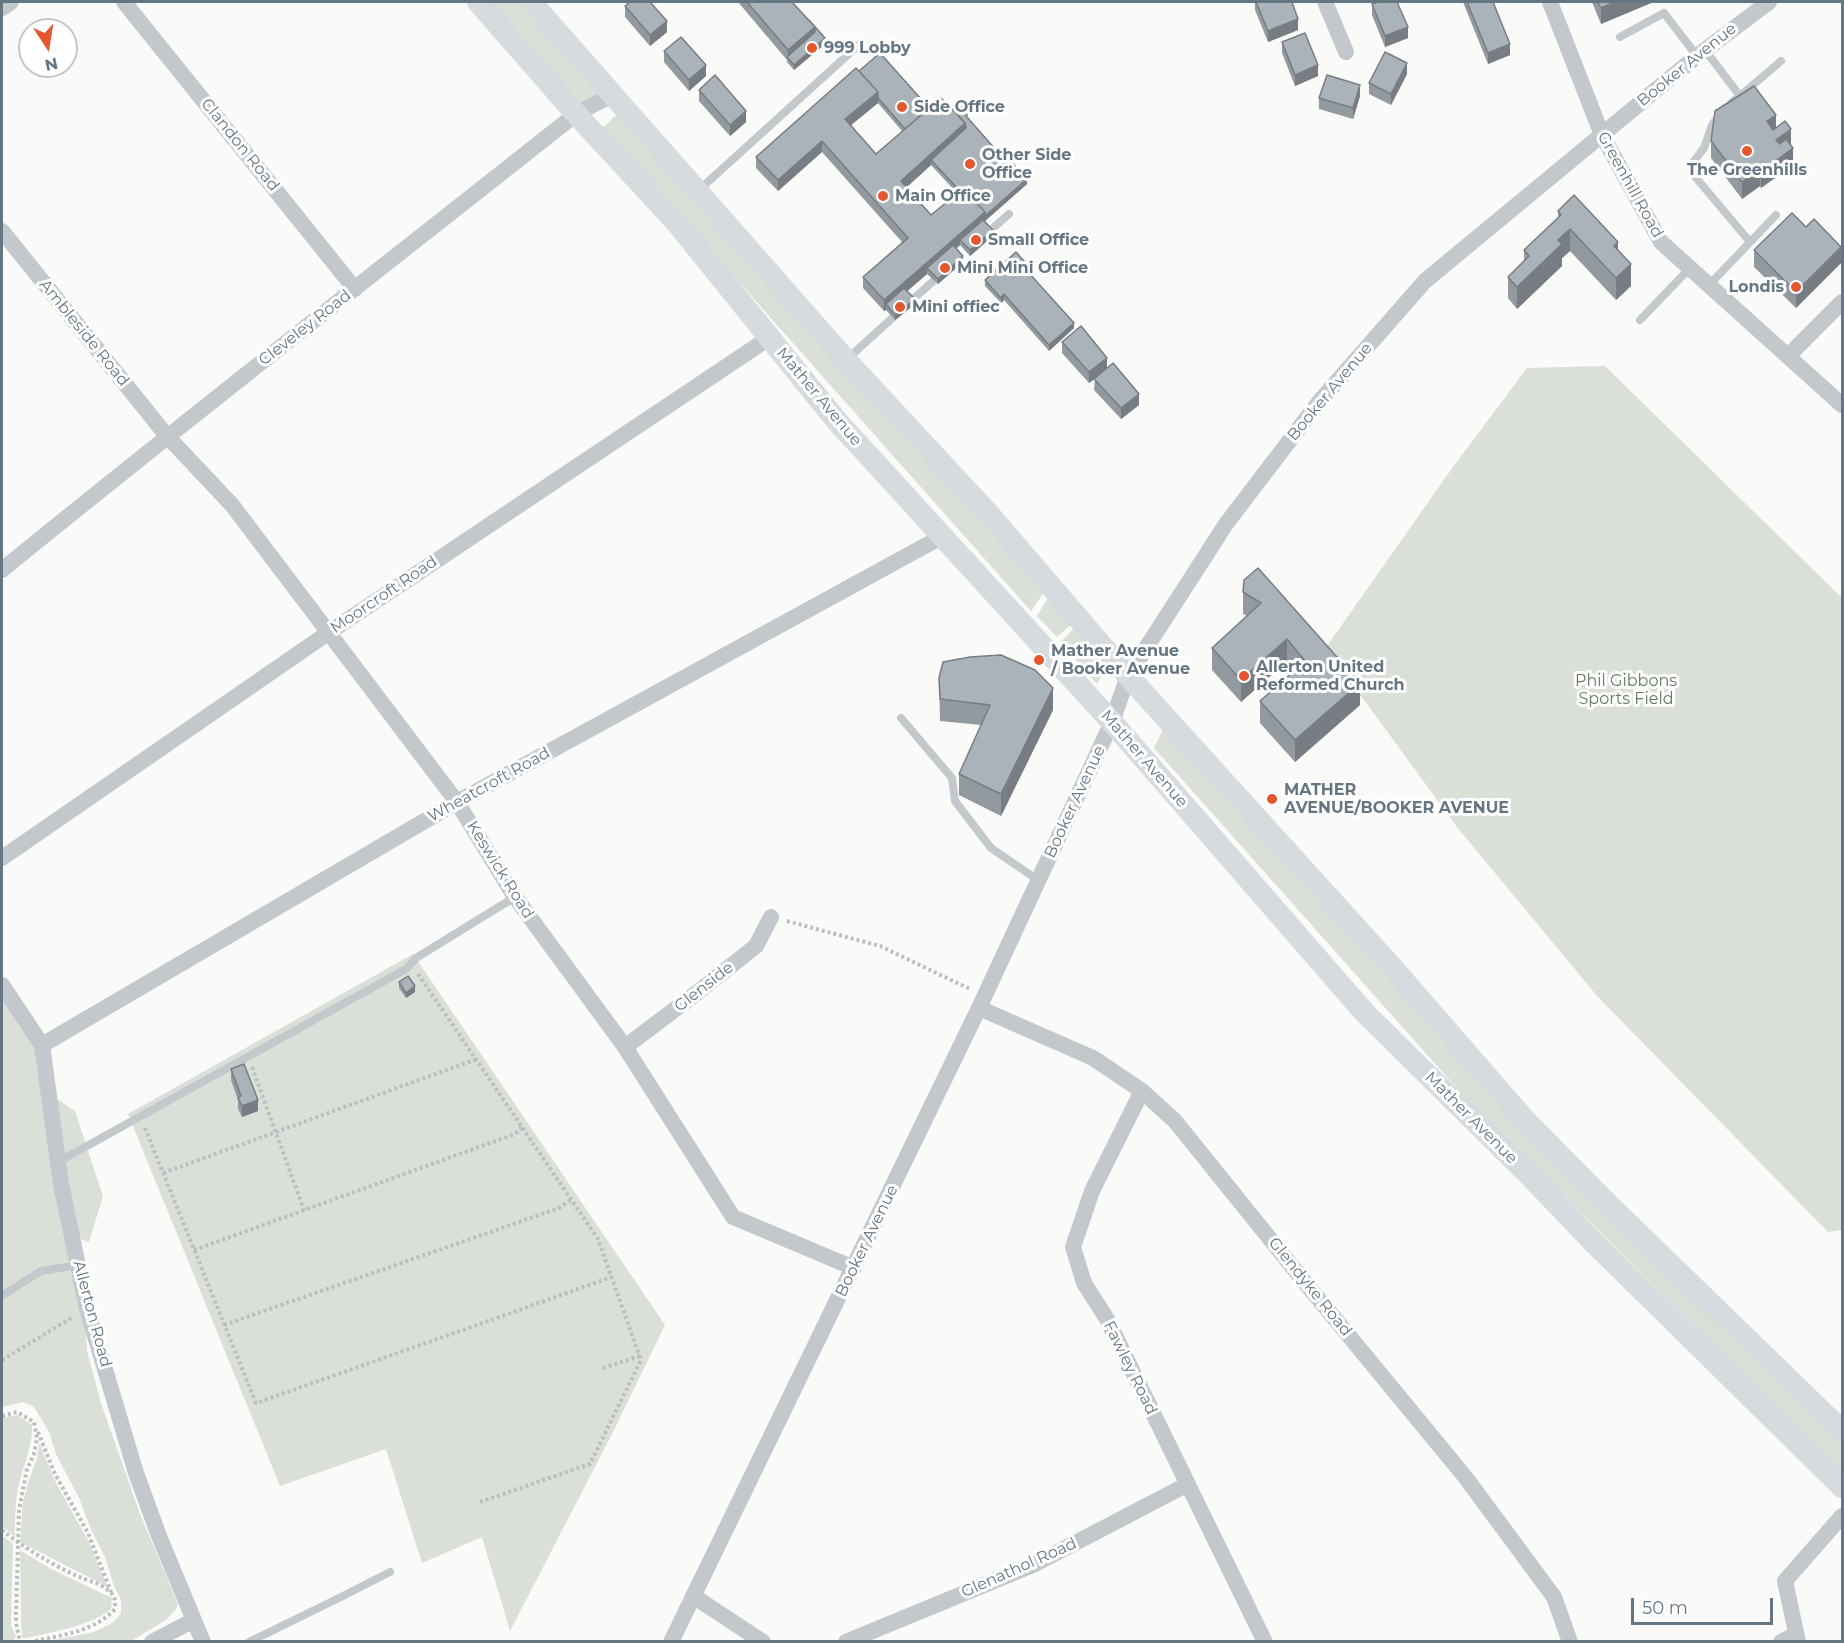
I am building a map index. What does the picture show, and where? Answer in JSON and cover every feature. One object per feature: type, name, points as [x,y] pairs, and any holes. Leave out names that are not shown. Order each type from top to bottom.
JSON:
[{"type":"main road","name":"Mather Avenue","points":[[478,2],[576,114],[676,222],[836,420],[1112,722],[1364,1012],[1842,1487]]},
{"type":"main road","points":[[531,2],[846,360],[987,512],[1128,676],[1391,966],[1525,1120],[1842,1431]]},
{"type":"street","points":[[2,8],[11,2]]},
{"type":"street","name":"Clandon Road","points":[[124,2],[355,289]]},
{"type":"street","points":[[1325,2],[1346,52]]},
{"type":"street","name":"Greenhill Road","points":[[1550,2],[1602,135],[1660,242],[1842,405]]},
{"type":"street","name":"Booker Avenue","points":[[671,1641],[982,1002],[1112,722],[1128,676],[1226,524],[1319,402],[1425,281],[1701,53],[1769,2]]},
{"type":"street","name":"Cleveley Road","points":[[2,570],[167,436],[576,114],[614,94]]},
{"type":"street","name":"Ambleside Road","points":[[2,231],[167,436]]},
{"type":"street","points":[[1788,356],[1842,302]]},
{"type":"street","name":"Moorcroft Road","points":[[2,858],[328,633],[769,338]]},
{"type":"street","name":"Keswick Road","points":[[167,436],[232,505],[457,802],[515,897],[625,1047],[733,1217],[854,1268]]},
{"type":"street","name":"Wheatcroft Road","points":[[42,1046],[457,802],[943,536]]},
{"type":"street","name":"Glenside","points":[[625,1047],[756,946],[771,917]]},
{"type":"street","name":"Allerton Road","points":[[2,985],[42,1046],[61,1184],[87,1309],[136,1473],[159,1536],[203,1641]]},
{"type":"street","name":"Glendyke Road","points":[[982,1002],[1093,1058],[1142,1091],[1175,1121],[1466,1478],[1554,1597],[1570,1641]]},
{"type":"street","name":"Fawley Road","points":[[1142,1091],[1092,1191],[1073,1247],[1084,1283],[1107,1320],[1265,1641]]},
{"type":"street","name":"Glenathol Road","points":[[846,1641],[1035,1564],[1188,1484]]},
{"type":"street","points":[[1792,1639],[1785,1581],[1842,1516]]},
{"type":"street","points":[[693,1596],[763,1641]]},
{"type":"street","points":[[152,1641],[194,1620]]},
{"type":"lane","points":[[1620,37],[1664,13],[1740,96]]},
{"type":"lane","points":[[699,191],[862,42]]},
{"type":"lane","points":[[1750,242],[1692,173],[1691,165],[1704,147],[1712,125],[1732,102],[1781,61]]},
{"type":"lane","points":[[975,244],[1009,214]]},
{"type":"lane","points":[[1709,285],[1776,215]]},
{"type":"lane","points":[[846,360],[950,267]]},
{"type":"lane","points":[[1640,320],[1690,268]]},
{"type":"lane","points":[[901,718],[952,778],[955,801],[991,848],[1038,880]]},
{"type":"lane","points":[[58,1162],[406,969],[416,958],[515,897]]},
{"type":"lane","points":[[2,1296],[41,1271],[78,1265]]},
{"type":"lane","points":[[249,1641],[390,1572]]},
{"type":"path","points":[[771,917],[880,946],[982,1002]]},
{"type":"path","points":[[411,963],[598,1239],[641,1360],[590,1464],[477,1503]]},
{"type":"path","points":[[249,1056],[304,1210]]},
{"type":"path","points":[[163,1173],[477,1059]]},
{"type":"path","points":[[140,1117],[256,1403],[612,1277]]},
{"type":"path","points":[[194,1250],[515,1134],[523,1126]]},
{"type":"path","points":[[224,1325],[559,1208],[572,1199]]},
{"type":"path","points":[[2,1360],[87,1309]]},
{"type":"path","points":[[603,1368],[640,1356]]},
{"type":"path","points":[[2,1416],[17,1412],[34,1422],[55,1474],[87,1533],[115,1599],[115,1609],[106,1618],[77,1632],[31,1641]]},
{"type":"path","points":[[20,1641],[16,1623],[19,1510],[27,1468],[34,1454],[37,1438],[34,1422]]},
{"type":"path","points":[[2,1530],[18,1544],[111,1592]]},
{"type":"green space","points":[[490,2],[522,2],[602,92],[582,105]]},
{"type":"green space","points":[[620,112],[1045,591],[1031,611],[602,128]]},
{"type":"green space","name":"Phil Gibbons Sports Field","points":[[1605,366],[1842,598],[1842,1230],[1828,1232],[1597,996],[1457,827],[1364,700],[1322,653],[1453,467],[1527,368]]},
{"type":"green space","points":[[1049,596],[1074,622],[1057,637],[1037,616]]},
{"type":"green space","points":[[1078,625],[1111,661],[1097,684],[1060,642]]},
{"type":"green space","points":[[1165,725],[1842,1440],[1842,1475],[1463,1095],[1154,748]]},
{"type":"green space","points":[[413,954],[665,1325],[613,1432],[510,1631],[482,1537],[422,1563],[386,1449],[280,1486],[128,1114]]},
{"type":"green space","points":[[2,985],[42,1045],[48,1093],[75,1111],[103,1196],[89,1242],[72,1235],[85,1321],[87,1351],[101,1403],[140,1514],[178,1604],[166,1620],[131,1641],[50,1641],[94,1632],[114,1622],[121,1613],[121,1600],[80,1500],[56,1454],[49,1432],[34,1407],[23,1402],[2,1407]]},
{"type":"green space","points":[[17,1415],[32,1425],[32,1432],[17,1494],[15,1537],[2,1526],[2,1418]]},
{"type":"green space","points":[[39,1443],[57,1485],[89,1542],[108,1588],[20,1542],[23,1502],[37,1458]]},
{"type":"green space","points":[[2,1536],[13,1543],[11,1625],[16,1637],[13,1641],[2,1641]]},
{"type":"green space","points":[[20,1550],[51,1569],[112,1598],[111,1609],[95,1619],[72,1627],[22,1638]]},
{"type":"building","points":[[630,2],[650,2],[667,21],[650,35],[625,6]]},
{"type":"building","points":[[747,2],[792,2],[815,27],[788,50]]},
{"type":"building","points":[[1256,2],[1292,2],[1298,19],[1268,31]]},
{"type":"building","points":[[1397,2],[1408,27],[1385,36],[1372,4]]},
{"type":"building","points":[[1467,2],[1493,2],[1510,44],[1488,53]]},
{"type":"building","points":[[1598,2],[1615,2],[1601,8]]},
{"type":"building","points":[[809,20],[825,38],[794,65],[787,57],[815,32],[815,27]]},
{"type":"building","points":[[1305,33],[1318,65],[1295,75],[1282,42]]},
{"type":"building","points":[[681,37],[706,65],[689,80],[664,51]]},
{"type":"building","points":[[1385,52],[1407,63],[1391,94],[1369,83]]},
{"type":"building","name":"Side Office","points":[[880,53],[929,108],[905,129],[878,98],[878,92],[859,71]]},
{"type":"building","name":"Main Office","points":[[856,68],[878,92],[845,119],[876,154],[941,98],[965,123],[901,181],[931,215],[963,189],[985,212],[884,300],[863,277],[908,238],[822,141],[778,180],[756,157]]},
{"type":"building","points":[[715,75],[746,111],[730,125],[699,90]]},
{"type":"building","points":[[1327,75],[1360,85],[1353,108],[1319,98]]},
{"type":"building","name":"The Greenhills","points":[[1754,86],[1776,115],[1767,121],[1773,130],[1785,121],[1791,129],[1776,140],[1780,144],[1786,139],[1793,148],[1761,172],[1760,169],[1742,182],[1711,141],[1715,111]]},
{"type":"building","name":"Other Side Office","points":[[957,102],[968,114],[966,116],[1003,158],[1006,156],[1027,179],[985,216],[985,212],[963,189],[960,191],[931,160],[966,128],[965,123],[951,107]]},
{"type":"building","points":[[1574,195],[1618,242],[1614,246],[1631,264],[1616,278],[1570,229],[1558,240],[1562,244],[1517,287],[1508,277],[1529,256],[1524,250],[1561,215],[1558,211]]},
{"type":"building","name":"Londis","points":[[1792,213],[1806,227],[1814,219],[1841,247],[1796,292],[1754,250]]},
{"type":"building","name":"Small Office","points":[[983,220],[993,230],[970,250],[960,240]]},
{"type":"building","name":"Mini Mini Office","points":[[953,245],[963,256],[938,279],[927,268]]},
{"type":"building","points":[[1016,252],[1031,269],[1028,272],[1074,323],[1049,345],[1004,294],[1001,298],[985,280]]},
{"type":"building","name":"Mini offiec","points":[[904,288],[915,299],[895,315],[886,304]]},
{"type":"building","points":[[1081,326],[1107,358],[1089,372],[1062,342]]},
{"type":"building","points":[[1113,363],[1139,394],[1121,408],[1094,379]]},
{"type":"building","points":[[1258,568],[1360,683],[1295,740],[1260,701],[1305,661],[1287,639],[1241,680],[1212,648],[1261,603],[1243,592],[1244,580]]},
{"type":"building","points":[[1001,655],[1035,670],[1053,688],[1001,794],[959,774],[990,705],[940,699],[939,678],[943,662]]},
{"type":"building","points":[[408,976],[415,986],[406,993],[399,982]]},
{"type":"building","points":[[244,1064],[258,1100],[242,1106],[238,1098],[241,1096],[231,1069]]},
{"type":"place","name":"999 Lobby","points":[[812,48]]},
{"type":"place","name":"Side Office","points":[[902,107]]},
{"type":"place","name":"The Greenhills","points":[[1747,151]]},
{"type":"place","name":"Other Side Office","points":[[970,164]]},
{"type":"place","name":"Main Office","points":[[883,196]]},
{"type":"place","name":"Small Office","points":[[976,240]]},
{"type":"place","name":"Mini Mini Office","points":[[945,268]]},
{"type":"place","name":"Londis","points":[[1796,287]]},
{"type":"place","name":"Mini offiec","points":[[900,307]]},
{"type":"place","name":"Mather Avenue / Booker Avenue","points":[[1039,660]]},
{"type":"place","name":"Allerton United Reformed Church","points":[[1244,676]]},
{"type":"place","name":"MATHER AVENUE/BOOKER AVENUE","points":[[1272,799]]}]
